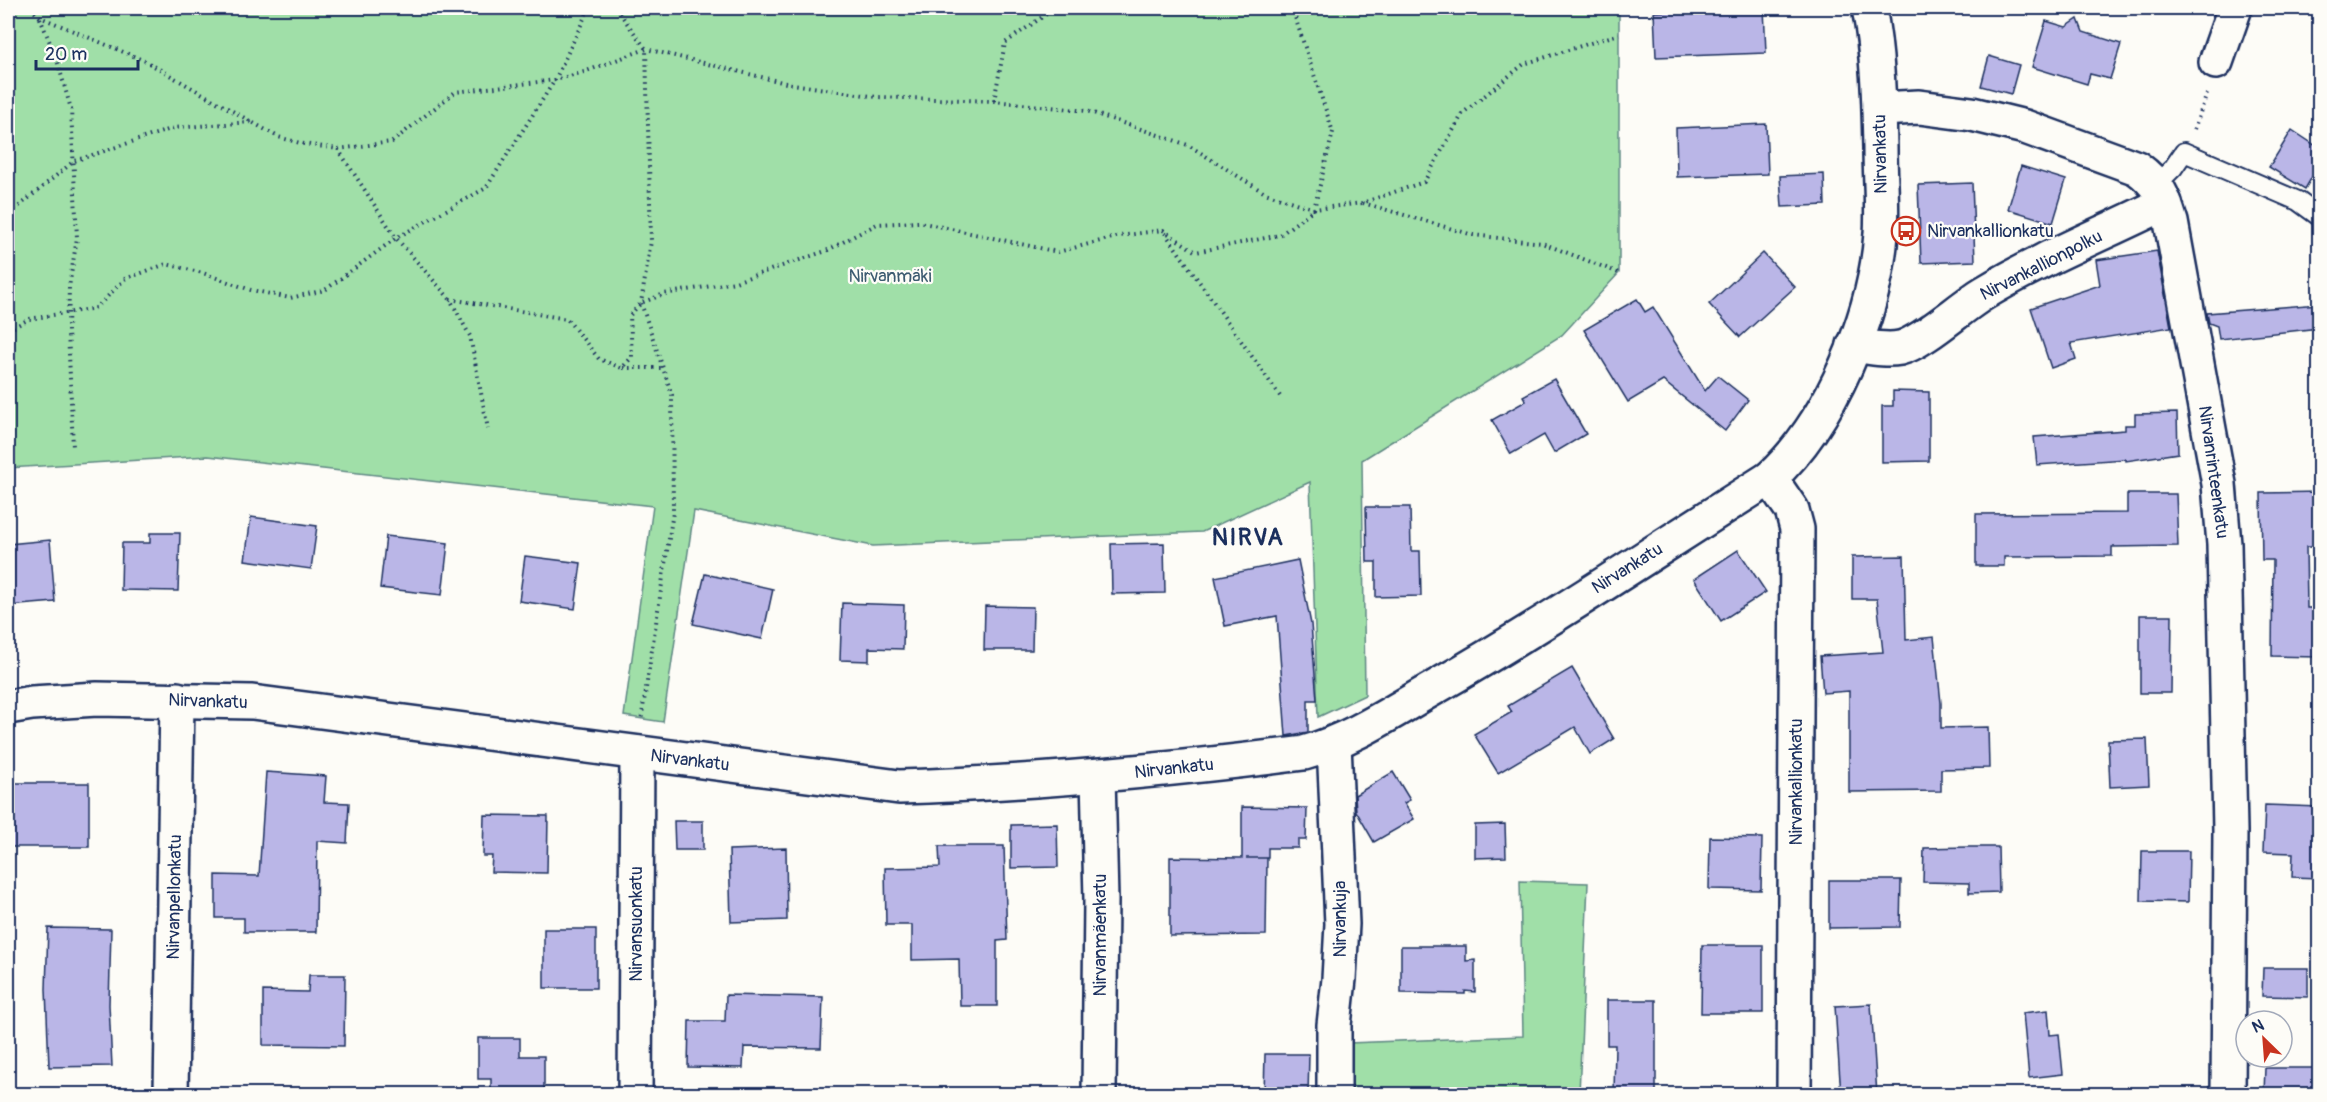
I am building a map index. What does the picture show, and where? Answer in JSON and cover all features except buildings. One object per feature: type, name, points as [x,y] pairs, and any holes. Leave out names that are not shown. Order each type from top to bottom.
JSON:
[{"type":"street","name":"Nirvankatu","points":[[8,707],[76,700],[177,699],[262,703],[899,787],[1098,777],[1304,753],[1334,744],[1468,669],[1770,477],[1786,463],[1806,438],[1839,378],[1854,345],[1864,315],[1881,235],[1880,109],[1869,8]]},
{"type":"street","points":[[2216,62],[2235,8]]},
{"type":"street","points":[[1880,109],[1919,106],[1972,114],[2025,127],[2137,168],[2161,194]]},
{"type":"street","name":"Nirvankallionpolku","points":[[1854,345],[1878,349],[1900,348],[1914,342],[1982,294],[2161,194]]},
{"type":"street","name":"Nirvanrinteenkatu","points":[[2161,194],[2171,222],[2219,484],[2224,544],[2230,831],[2228,1095]]},
{"type":"street","name":"Nirvankallionkatu","points":[[1770,477],[1792,510],[1797,529],[1794,1095]]},
{"type":"street","name":"Nirvanpellonkatu","points":[[171,1095],[177,699]]},
{"type":"street","name":"Nirvankuja","points":[[1334,744],[1342,924],[1334,1019],[1334,1095]]},
{"type":"street","name":"Nirvansuonkatu","points":[[635,1095],[637,753]]},
{"type":"street","name":"Nirvanmäenkatu","points":[[1098,777],[1101,900],[1099,1095]]},
{"type":"lane","points":[[2161,194],[2173,168],[2184,152],[2298,201],[2319,217]]},
{"type":"path","points":[[30,8],[40,17],[145,61],[278,137],[304,144],[338,149],[392,142],[455,92],[555,80],[584,72],[646,48],[786,83],[877,97],[994,101],[1087,111],[1188,145],[1265,193],[1314,209],[1362,203],[1424,182],[1463,112],[1524,64],[1619,34]]},
{"type":"path","points":[[8,330],[29,319],[96,308],[124,279],[166,264],[203,273],[251,290],[290,298],[325,290],[396,238],[486,188],[555,80],[589,8]]},
{"type":"path","points":[[616,8],[646,48],[651,241],[641,303],[672,395],[672,512],[637,753]]},
{"type":"path","points":[[994,101],[1005,43],[1055,8]]},
{"type":"path","points":[[622,368],[632,357],[630,315],[641,303],[664,294],[735,282],[826,251],[877,224],[919,222],[1058,252],[1120,236],[1163,230],[1196,252],[1280,235],[1314,209],[1333,132],[1292,8]]},
{"type":"path","points":[[40,17],[57,60],[71,110],[77,238],[69,288],[68,314],[73,448]]},
{"type":"path","points":[[2184,152],[2203,109],[2216,62]]},
{"type":"path","points":[[8,211],[18,207],[74,161],[174,128],[252,122]]},
{"type":"path","points":[[338,149],[396,238],[450,298],[470,336],[488,429]]},
{"type":"path","points":[[1362,203],[1473,235],[1542,243],[1619,273]]},
{"type":"path","points":[[1163,230],[1282,399]]},
{"type":"path","points":[[450,298],[567,319],[599,359],[622,368],[663,368]]},
{"type":"path","points":[[8,325],[16,326]]},
{"type":"green space","name":"Nirvanmäki","points":[[8,8],[1619,8],[1619,273],[1562,335],[1362,460],[1365,695],[1318,717],[1310,482],[1202,532],[873,546],[694,511],[663,722],[624,716],[653,506],[208,456],[8,468]]},
{"type":"green space","points":[[1520,881],[1588,883],[1579,1094],[1347,1094],[1349,1043],[1523,1036]]},
{"type":"place","name":"Nirvankallionkatu","points":[[1906,231]]},
{"type":"district","name":"NIRVA","points":[[1248,537]]}]
